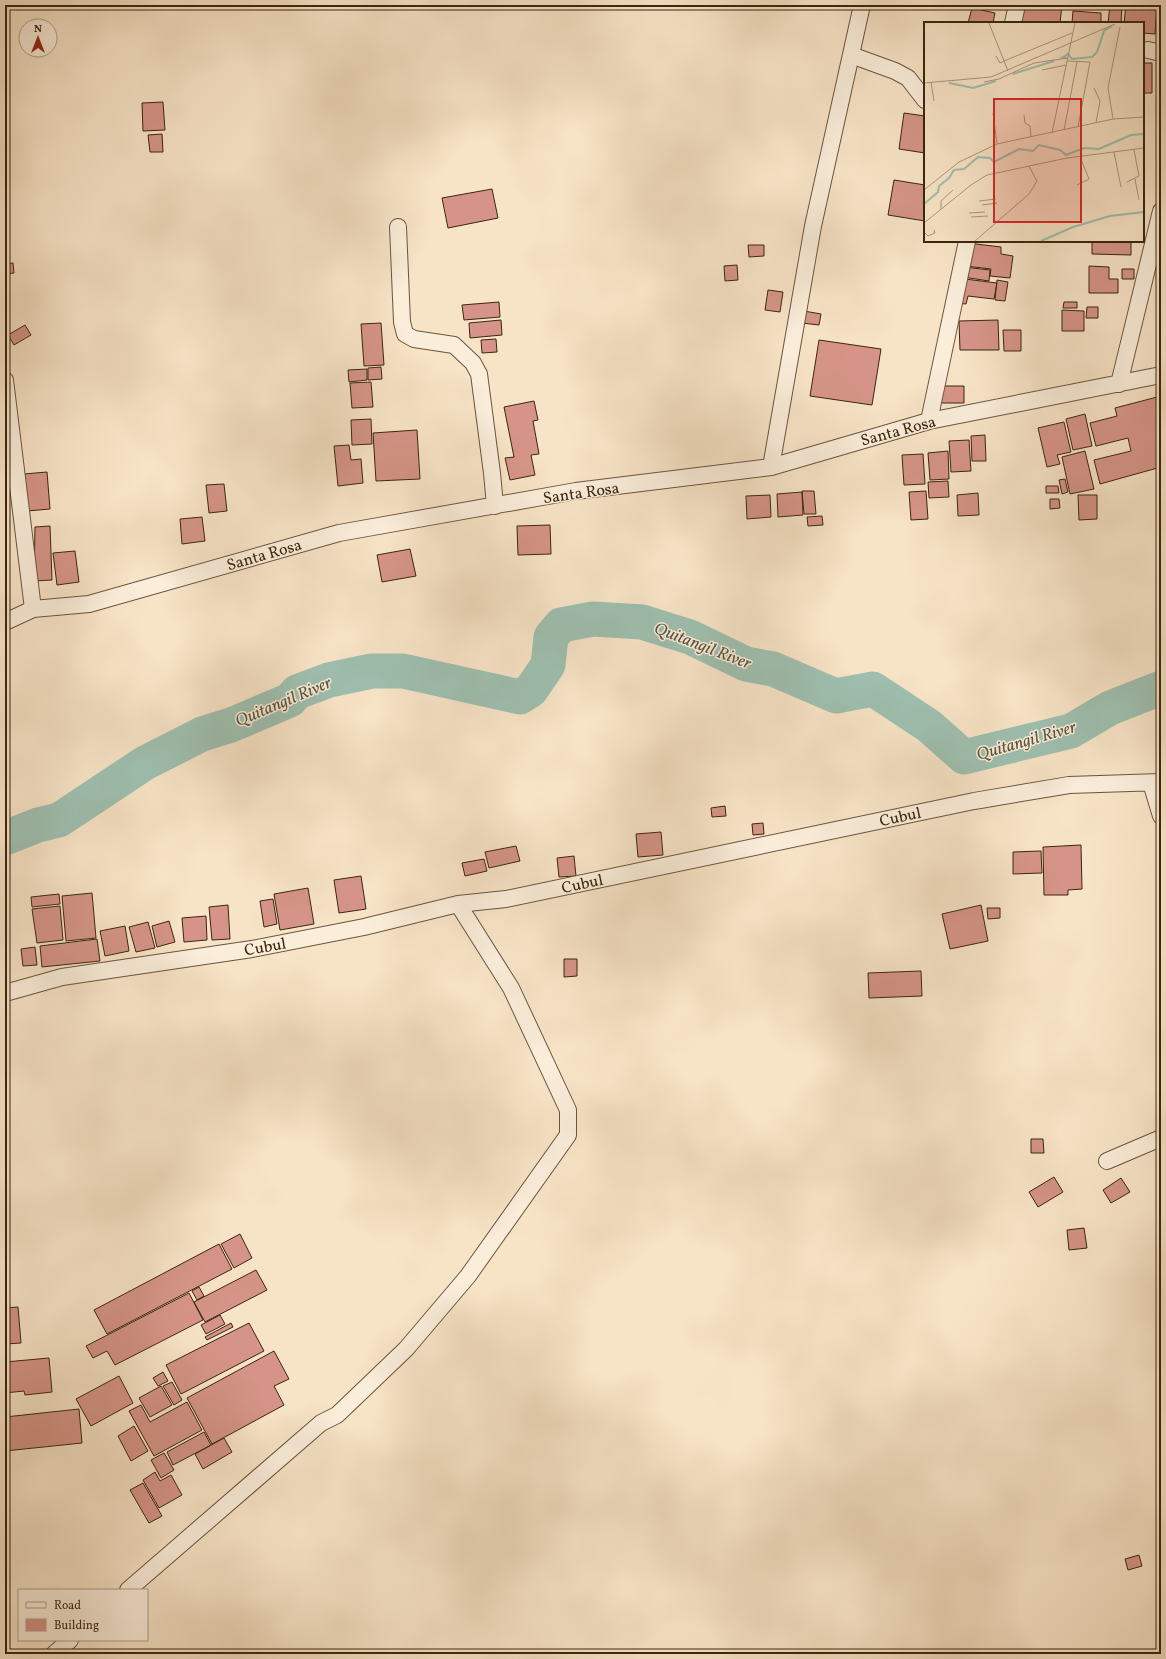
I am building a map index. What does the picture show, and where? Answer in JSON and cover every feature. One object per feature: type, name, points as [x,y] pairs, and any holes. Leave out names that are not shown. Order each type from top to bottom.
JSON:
[{"type":"street","points":[[770,467],[813,226],[862,5]]},
{"type":"street","points":[[1013,22],[1017,5]]},
{"type":"street","points":[[851,55],[895,71],[908,78],[924,99]]},
{"type":"street","points":[[1119,384],[1161,211]]},
{"type":"street","points":[[398,227],[402,322],[405,334],[414,339],[454,345],[473,363],[479,374],[495,506]]},
{"type":"street","points":[[929,421],[967,242]]},
{"type":"street","name":"Santa Rosa","points":[[5,622],[33,609],[89,604],[339,533],[576,491],[770,467],[929,421],[1161,375]]},
{"type":"street","points":[[5,380],[33,609]]},
{"type":"street","points":[[1156,782],[1161,816]]},
{"type":"street","name":"Cubul","points":[[5,993],[62,977],[252,949],[364,927],[458,904],[506,899],[974,801],[1069,785],[1156,782]]},
{"type":"street","points":[[129,1589],[321,1423],[337,1415],[406,1349],[468,1276],[568,1135],[568,1110],[518,1001],[458,904]]},
{"type":"street","points":[[1107,1161],[1161,1138]]},
{"type":"street","points":[[54,1654],[69,1641]]},
{"type":"building","points":[[1029,5],[1062,5],[1060,22],[1021,22],[1022,7],[1028,8]]},
{"type":"building","points":[[1110,5],[1122,5],[1121,22],[1108,22]]},
{"type":"building","points":[[1126,5],[1157,5],[1155,34],[1144,33],[1144,22],[1124,22]]},
{"type":"building","points":[[972,8],[995,13],[993,22],[968,22]]},
{"type":"building","points":[[1073,11],[1101,13],[1101,22],[1072,22]]},
{"type":"building","points":[[1159,24],[1161,24],[1161,42],[1157,42]]},
{"type":"building","points":[[1144,63],[1152,63],[1152,93],[1144,93]]},
{"type":"building","points":[[163,102],[165,130],[143,131],[142,103]]},
{"type":"building","points":[[904,113],[924,116],[924,153],[899,149]]},
{"type":"building","points":[[162,134],[163,152],[150,152],[148,135]]},
{"type":"building","points":[[894,180],[924,185],[924,221],[888,215]]},
{"type":"building","points":[[492,189],[498,218],[448,228],[442,198]]},
{"type":"building","points":[[1092,242],[1131,242],[1131,255],[1092,254]]},
{"type":"building","points":[[968,243],[1001,247],[1001,254],[1013,256],[1010,278],[990,276],[991,269],[965,266]]},
{"type":"building","points":[[748,245],[764,245],[764,256],[749,257]]},
{"type":"building","points":[[13,263],[14,273],[5,274],[5,264]]},
{"type":"building","points":[[737,265],[738,280],[725,281],[724,266]]},
{"type":"building","points":[[1089,266],[1109,267],[1109,279],[1118,279],[1118,293],[1089,293]]},
{"type":"building","points":[[964,267],[990,270],[989,281],[963,277]]},
{"type":"building","points":[[1122,269],[1134,269],[1134,279],[1122,279]]},
{"type":"building","points":[[965,279],[997,283],[994,299],[968,296],[966,304],[956,303]]},
{"type":"building","points":[[997,280],[1008,282],[1005,301],[995,300]]},
{"type":"building","points":[[768,290],[783,292],[780,312],[765,310]]},
{"type":"building","points":[[499,302],[500,317],[464,320],[462,305]]},
{"type":"building","points":[[1064,302],[1077,302],[1077,308],[1063,308]]},
{"type":"building","points":[[1087,307],[1098,307],[1098,318],[1086,318]]},
{"type":"building","points":[[1062,310],[1084,311],[1084,331],[1062,331]]},
{"type":"building","points":[[804,311],[821,314],[819,325],[802,323]]},
{"type":"building","points":[[501,320],[502,335],[470,338],[469,323]]},
{"type":"building","points":[[998,320],[999,350],[960,350],[959,321]]},
{"type":"building","points":[[381,323],[384,365],[364,366],[361,324]]},
{"type":"building","points":[[25,325],[31,335],[14,345],[8,335]]},
{"type":"building","points":[[1003,330],[1021,330],[1021,351],[1004,351]]},
{"type":"building","points":[[496,339],[497,352],[482,353],[481,340]]},
{"type":"building","points":[[819,340],[881,349],[872,405],[810,396]]},
{"type":"building","points":[[381,367],[382,379],[368,380],[368,368]]},
{"type":"building","points":[[367,369],[367,380],[349,382],[348,370]]},
{"type":"building","points":[[371,382],[373,407],[352,408],[350,383]]},
{"type":"building","points":[[939,386],[964,386],[964,403],[940,403]]},
{"type":"building","points":[[1161,396],[1161,467],[1100,484],[1094,460],[1131,451],[1128,438],[1096,446],[1090,423],[1117,416],[1115,408]]},
{"type":"building","points":[[534,401],[538,420],[533,421],[539,454],[531,455],[535,475],[510,480],[505,458],[514,457],[504,407]]},
{"type":"building","points":[[1085,414],[1092,446],[1073,450],[1066,419]]},
{"type":"building","points":[[371,419],[372,444],[352,445],[351,420]]},
{"type":"building","points":[[1064,422],[1071,452],[1057,455],[1060,464],[1047,467],[1038,428]]},
{"type":"building","points":[[417,430],[420,479],[376,481],[373,433]]},
{"type":"building","points":[[985,435],[986,461],[972,461],[971,436]]},
{"type":"building","points":[[969,440],[971,471],[951,472],[949,441]]},
{"type":"building","points":[[349,445],[351,460],[361,459],[363,483],[338,486],[334,446]]},
{"type":"building","points":[[948,451],[949,479],[930,480],[928,453]]},
{"type":"building","points":[[1085,451],[1094,489],[1070,494],[1062,457]]},
{"type":"building","points":[[923,454],[925,484],[904,485],[902,455]]},
{"type":"building","points":[[47,472],[50,509],[27,511],[24,474]]},
{"type":"building","points":[[1065,479],[1068,492],[1062,494],[1059,480]]},
{"type":"building","points":[[948,481],[949,497],[929,498],[928,482]]},
{"type":"building","points":[[224,484],[227,511],[209,513],[206,485]]},
{"type":"building","points":[[1046,486],[1058,486],[1059,493],[1046,493]]},
{"type":"building","points":[[802,491],[814,491],[816,514],[804,514]]},
{"type":"building","points":[[926,491],[928,519],[911,520],[909,492]]},
{"type":"building","points":[[802,492],[803,515],[778,517],[777,494]]},
{"type":"building","points":[[978,493],[979,515],[958,516],[957,495]]},
{"type":"building","points":[[770,495],[771,517],[747,519],[746,496]]},
{"type":"building","points":[[1078,495],[1097,495],[1097,519],[1079,520]]},
{"type":"building","points":[[1050,499],[1059,499],[1060,508],[1050,509]]},
{"type":"building","points":[[822,516],[823,525],[808,526],[807,517]]},
{"type":"building","points":[[202,517],[205,541],[182,544],[180,519]]},
{"type":"building","points":[[550,525],[551,554],[518,555],[517,526]]},
{"type":"building","points":[[50,526],[52,580],[34,581],[35,527]]},
{"type":"building","points":[[410,549],[416,576],[382,582],[377,555]]},
{"type":"building","points":[[75,551],[79,582],[57,585],[53,553]]},
{"type":"building","points":[[725,806],[726,816],[712,817],[711,808]]},
{"type":"building","points":[[763,823],[764,834],[753,835],[752,824]]},
{"type":"building","points":[[661,832],[663,855],[638,857],[636,834]]},
{"type":"building","points":[[1081,845],[1082,889],[1068,890],[1068,895],[1044,895],[1043,847]]},
{"type":"building","points":[[516,846],[520,861],[489,868],[485,852]]},
{"type":"building","points":[[1041,851],[1042,873],[1013,874],[1013,852]]},
{"type":"building","points":[[574,856],[576,876],[559,877],[557,858]]},
{"type":"building","points":[[484,859],[487,871],[465,876],[462,863]]},
{"type":"building","points":[[361,876],[366,909],[339,913],[334,880]]},
{"type":"building","points":[[308,888],[314,924],[280,930],[274,894]]},
{"type":"building","points":[[92,893],[96,938],[66,941],[62,896]]},
{"type":"building","points":[[59,894],[60,904],[32,907],[31,897]]},
{"type":"building","points":[[273,899],[277,924],[264,927],[260,901]]},
{"type":"building","points":[[228,905],[230,939],[212,940],[209,907]]},
{"type":"building","points":[[981,905],[988,941],[950,949],[942,914]]},
{"type":"building","points":[[60,906],[63,940],[37,943],[32,909]]},
{"type":"building","points":[[987,908],[1000,908],[1000,918],[988,919]]},
{"type":"building","points":[[206,916],[207,940],[184,942],[182,918]]},
{"type":"building","points":[[169,921],[175,942],[157,947],[152,926]]},
{"type":"building","points":[[148,922],[155,948],[136,952],[129,927]]},
{"type":"building","points":[[125,926],[129,951],[105,956],[100,931]]},
{"type":"building","points":[[97,939],[100,961],[42,967],[40,946]]},
{"type":"building","points":[[35,947],[37,965],[23,966],[21,949]]},
{"type":"building","points":[[564,959],[577,959],[577,976],[564,977]]},
{"type":"building","points":[[921,971],[922,996],[869,998],[868,973]]},
{"type":"building","points":[[1031,1139],[1043,1139],[1044,1153],[1031,1153]]},
{"type":"building","points":[[1054,1177],[1063,1192],[1038,1207],[1029,1192]]},
{"type":"building","points":[[1121,1178],[1130,1192],[1111,1203],[1103,1190]]},
{"type":"building","points":[[1084,1228],[1087,1248],[1069,1250],[1067,1230]]},
{"type":"building","points":[[240,1234],[252,1258],[234,1268],[221,1244]]},
{"type":"building","points":[[219,1244],[232,1269],[107,1334],[94,1310]]},
{"type":"building","points":[[256,1270],[267,1290],[205,1322],[194,1302]]},
{"type":"building","points":[[199,1287],[204,1296],[197,1300],[192,1291]]},
{"type":"building","points":[[189,1293],[203,1320],[115,1365],[107,1351],[93,1358],[86,1346]]},
{"type":"building","points":[[18,1307],[21,1343],[5,1344],[5,1308]]},
{"type":"building","points":[[220,1315],[225,1324],[206,1334],[201,1325]]},
{"type":"building","points":[[231,1323],[233,1327],[207,1340],[205,1337]]},
{"type":"building","points":[[249,1323],[264,1351],[181,1394],[166,1365]]},
{"type":"building","points":[[274,1351],[289,1379],[274,1386],[284,1405],[212,1444],[187,1398]]},
{"type":"building","points":[[49,1358],[52,1392],[25,1395],[24,1391],[5,1393],[5,1362]]},
{"type":"building","points":[[163,1372],[168,1381],[158,1386],[153,1378]]},
{"type":"building","points":[[119,1376],[133,1403],[91,1426],[76,1399]]},
{"type":"building","points":[[172,1382],[182,1400],[174,1405],[163,1386]]},
{"type":"building","points":[[161,1386],[172,1405],[150,1417],[139,1398]]},
{"type":"building","points":[[187,1402],[202,1430],[154,1456],[129,1411],[141,1405],[150,1422]]},
{"type":"building","points":[[79,1409],[82,1443],[5,1451],[5,1417]]},
{"type":"building","points":[[134,1426],[148,1451],[131,1461],[118,1436]]},
{"type":"building","points":[[204,1432],[211,1445],[173,1465],[167,1452]]},
{"type":"building","points":[[224,1438],[232,1452],[203,1469],[195,1454]]},
{"type":"building","points":[[164,1453],[174,1470],[161,1478],[151,1460]]},
{"type":"building","points":[[155,1472],[160,1481],[171,1475],[182,1495],[159,1508],[143,1480]]},
{"type":"building","points":[[143,1483],[162,1516],[149,1523],[130,1490]]},
{"type":"building","points":[[1139,1555],[1142,1566],[1128,1570],[1125,1559]]},
{"type":"waterway","name":"Quitangil River","points":[[5,838],[38,825],[59,820],[145,763],[202,734],[231,725],[290,700],[297,692],[329,680],[372,671],[403,671],[520,697],[531,690],[548,665],[551,637],[561,625],[593,619],[642,622],[690,637],[746,664],[773,669],[836,696],[873,689],[929,726],[964,757],[1071,731],[1110,708],[1161,688]]}]
